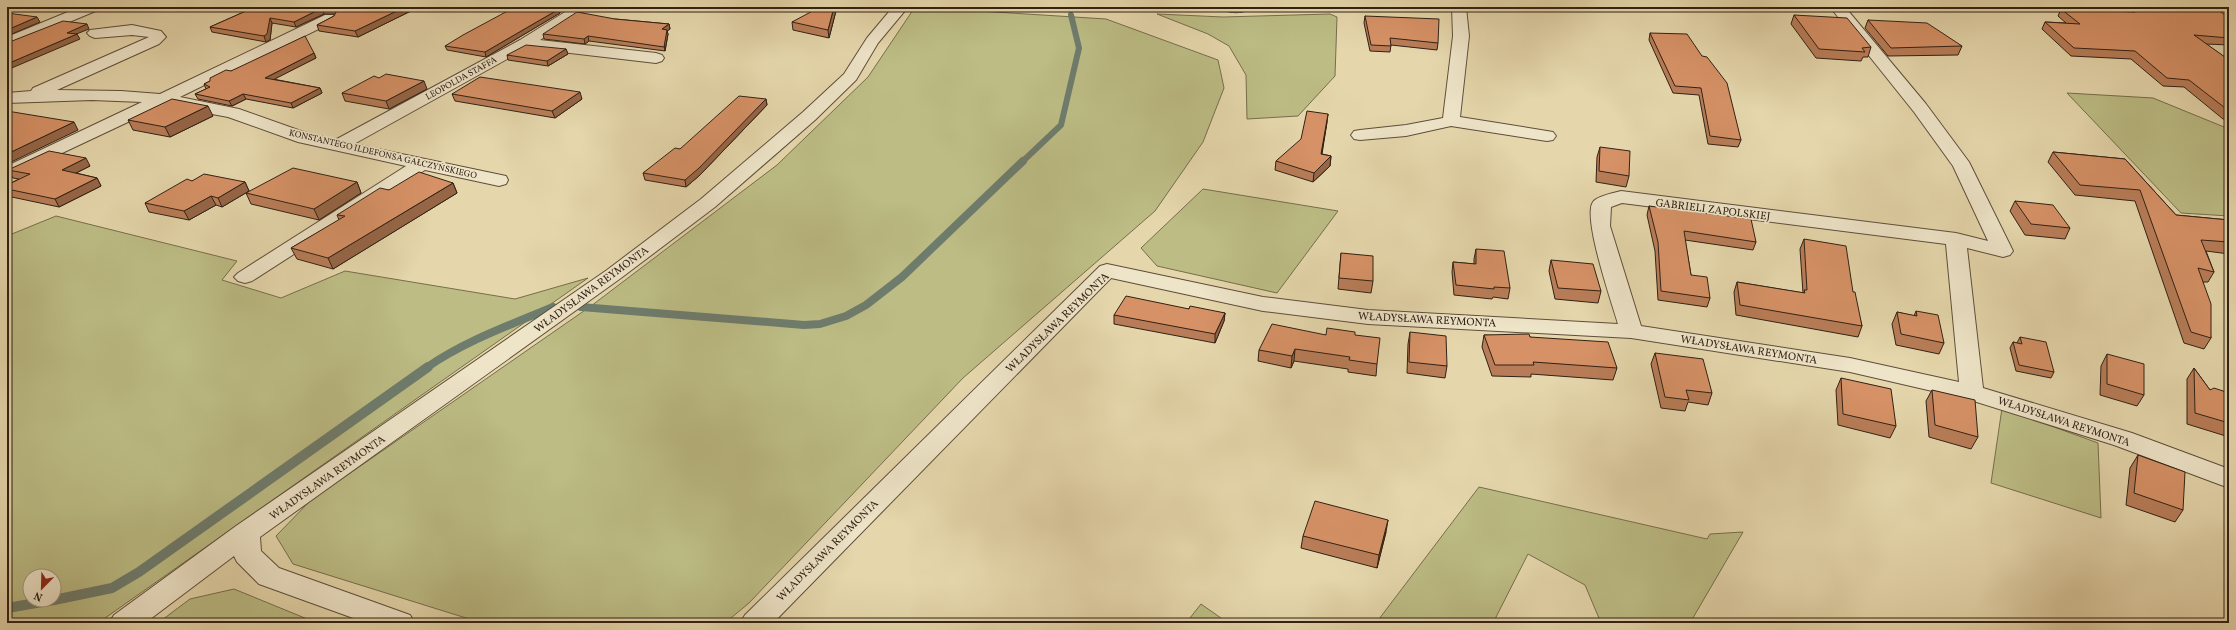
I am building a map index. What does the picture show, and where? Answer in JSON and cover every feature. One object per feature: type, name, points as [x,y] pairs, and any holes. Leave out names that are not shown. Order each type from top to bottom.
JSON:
[{"type":"street","points":[[7,43],[93,7]]},
{"type":"street","name":"LEOPOLDA STAFFA","points":[[337,146],[525,43],[583,7]]},
{"type":"street","name":"WŁADYSŁAWA REYMONTA","points":[[124,623],[246,534],[614,274],[708,203],[809,116],[850,77],[872,41],[901,7]]},
{"type":"street","points":[[1228,7],[1244,7]]},
{"type":"street","points":[[1451,121],[1461,36],[1459,7]]},
{"type":"street","name":"GABRIELI ZAPOLSKIEJ","points":[[1630,331],[1600,226],[1601,204],[1621,197],[1956,239],[2003,252],[1962,166],[1920,108],[1837,7]]},
{"type":"street","points":[[7,173],[113,124],[160,99],[330,18]]},
{"type":"street","points":[[31,96],[154,41],[158,37],[156,34],[132,30],[95,33]]},
{"type":"street","points":[[525,43],[656,58]]},
{"type":"street","name":"KONSTANTEGO ILDEFONSA GAŁCZYŃSKIEGO","points":[[7,98],[31,96],[117,96],[160,99],[195,104],[234,113],[289,134],[337,146],[499,180]]},
{"type":"street","points":[[1360,135],[1393,133],[1430,128],[1451,121],[1547,136]]},
{"type":"street","points":[[245,277],[422,164]]},
{"type":"street","points":[[1956,239],[1972,392]]},
{"type":"street","name":"WŁADYSŁAWA REYMONTA","points":[[755,623],[1107,270],[1138,278],[1263,304],[1368,317],[1630,331],[1850,365],[1972,392],[2123,439],[2229,479]]},
{"type":"street","points":[[246,534],[247,555],[268,576],[400,623]]},
{"type":"green space","points":[[915,7],[1106,19],[1218,60],[1224,88],[1203,142],[1155,211],[963,378],[749,603],[725,623],[482,623],[293,564],[276,536],[310,501],[591,306],[777,165],[868,77]]},
{"type":"green space","points":[[1157,14],[1223,17],[1330,14],[1337,17],[1335,76],[1298,116],[1247,119],[1246,75],[1229,46],[1208,34]]},
{"type":"green space","points":[[2067,93],[2153,98],[2229,129],[2229,216],[2181,213]]},
{"type":"green space","points":[[1203,189],[1338,211],[1277,293],[1157,266],[1141,248]]},
{"type":"green space","points":[[56,216],[237,261],[222,280],[281,298],[345,271],[515,299],[588,278],[98,623],[7,623],[7,236]]},
{"type":"green space","points":[[2002,408],[2098,443],[2101,518],[1991,483]]},
{"type":"green space","points":[[1479,487],[1707,539],[1710,534],[1743,532],[1690,623],[1601,623],[1585,585],[1528,554],[1493,623],[1376,623]]},
{"type":"green space","points":[[234,589],[317,623],[158,623],[190,599]]},
{"type":"green space","points":[[1201,604],[1228,623],[1186,623]]},
{"type":"building","points":[[255,7],[405,7],[355,31],[317,25],[334,16],[336,12],[333,8],[322,8],[294,22],[270,18],[267,34],[264,36],[210,27]]},
{"type":"building","points":[[515,7],[551,7],[559,9],[485,52],[445,46],[463,35]]},
{"type":"building","points":[[820,7],[834,7],[828,30],[792,22]]},
{"type":"building","points":[[2128,7],[2185,7],[2217,9],[2229,18],[2229,38],[2194,35],[2229,60],[2229,111],[2189,80],[2167,78],[2135,51],[2074,48],[2045,22],[2080,24],[2061,9],[2135,12]]},
{"type":"building","points":[[577,12],[615,19],[669,24],[662,29],[667,30],[664,47],[588,36],[584,39],[543,34]]},
{"type":"building","points":[[7,13],[37,17],[7,30]]},
{"type":"building","points":[[1794,15],[1847,18],[1871,47],[1862,48],[1865,52],[1819,49]]},
{"type":"building","points":[[1365,16],[1439,19],[1438,43],[1390,38],[1391,46],[1371,45]]},
{"type":"building","points":[[1868,20],[1927,23],[1962,46],[1891,48]]},
{"type":"building","points":[[63,21],[87,24],[67,33],[77,34],[7,64],[7,43]]},
{"type":"building","points":[[1650,33],[1687,34],[1702,56],[1707,57],[1727,83],[1741,140],[1710,136],[1701,88],[1675,86]]},
{"type":"building","points":[[305,36],[314,53],[265,78],[320,88],[291,103],[243,94],[229,101],[195,94],[210,87],[204,84],[210,81],[210,78],[226,70],[231,71]]},
{"type":"building","points":[[526,45],[566,49],[547,61],[507,55]]},
{"type":"building","points":[[386,74],[424,81],[386,101],[342,93],[374,76],[379,78]]},
{"type":"building","points":[[480,77],[580,92],[552,111],[452,94]]},
{"type":"building","points":[[739,96],[766,99],[699,168],[685,180],[643,173],[675,148],[680,149]]},
{"type":"building","points":[[172,99],[208,106],[165,127],[128,120]]},
{"type":"building","points":[[7,111],[74,122],[7,154]]},
{"type":"building","points":[[1307,111],[1328,114],[1321,154],[1331,156],[1314,173],[1276,161],[1301,139]]},
{"type":"building","points":[[1600,147],[1630,151],[1629,176],[1599,171]]},
{"type":"building","points":[[49,151],[86,158],[62,170],[97,178],[55,199],[7,189],[7,185],[30,174],[8,170]]},
{"type":"building","points":[[2053,152],[2125,159],[2176,215],[2229,220],[2229,242],[2201,240],[2214,272],[2198,268],[2211,304],[2211,338],[2191,332],[2140,190],[2080,185]]},
{"type":"building","points":[[293,168],[357,182],[314,209],[246,193]]},
{"type":"building","points":[[419,172],[453,183],[328,258],[291,248],[345,216],[337,215],[380,188],[389,190]]},
{"type":"building","points":[[204,174],[245,182],[218,198],[211,196],[184,211],[145,203],[187,179],[192,181]]},
{"type":"building","points":[[2015,201],[2053,205],[2070,228],[2031,224]]},
{"type":"building","points":[[1649,206],[1751,219],[1756,242],[1684,231],[1691,275],[1707,277],[1710,298],[1661,291],[1658,242]]},
{"type":"building","points":[[1804,239],[1846,246],[1853,292],[1855,292],[1862,326],[1740,305],[1737,282],[1805,293],[1804,290],[1807,290]]},
{"type":"building","points":[[1476,249],[1504,251],[1510,288],[1494,287],[1494,289],[1456,285],[1453,262],[1476,264]]},
{"type":"building","points":[[1341,253],[1373,256],[1373,281],[1339,278]]},
{"type":"building","points":[[1551,260],[1593,264],[1601,291],[1558,288]]},
{"type":"building","points":[[1126,296],[1189,309],[1190,306],[1225,313],[1215,334],[1114,315]]},
{"type":"building","points":[[1916,311],[1938,315],[1944,343],[1901,334],[1897,312],[1917,316]]},
{"type":"building","points":[[1272,324],[1326,335],[1327,328],[1355,332],[1355,335],[1380,338],[1377,364],[1349,360],[1350,357],[1295,349],[1292,356],[1259,350]]},
{"type":"building","points":[[1410,332],[1446,336],[1447,366],[1409,362]]},
{"type":"building","points":[[1529,334],[1530,337],[1608,342],[1617,368],[1533,362],[1534,365],[1495,365],[1484,335]]},
{"type":"building","points":[[2020,337],[2046,342],[2054,372],[2019,365],[2013,342],[2022,344]]},
{"type":"building","points":[[1655,353],[1703,359],[1712,393],[1686,390],[1689,400],[1665,397]]},
{"type":"building","points":[[2107,354],[2144,364],[2144,395],[2107,384]]},
{"type":"building","points":[[2194,368],[2210,390],[2214,388],[2229,393],[2229,423],[2195,413]]},
{"type":"building","points":[[1841,378],[1891,389],[1896,426],[1843,414]]},
{"type":"building","points":[[1932,390],[1975,400],[1978,437],[1935,425]]},
{"type":"building","points":[[2138,455],[2185,472],[2183,510],[2134,493]]},
{"type":"building","points":[[1315,501],[1388,520],[1379,555],[1303,536]]},
{"type":"waterway","points":[[1022,162],[1061,125],[1079,48],[1071,15]]},
{"type":"waterway","points":[[581,307],[804,325],[820,324],[846,316],[866,305],[902,277],[1023,161]]},
{"type":"waterway","points":[[426,368],[441,358],[472,342],[553,307]]},
{"type":"waterway","points":[[7,608],[112,588],[139,572],[428,367]]}]
